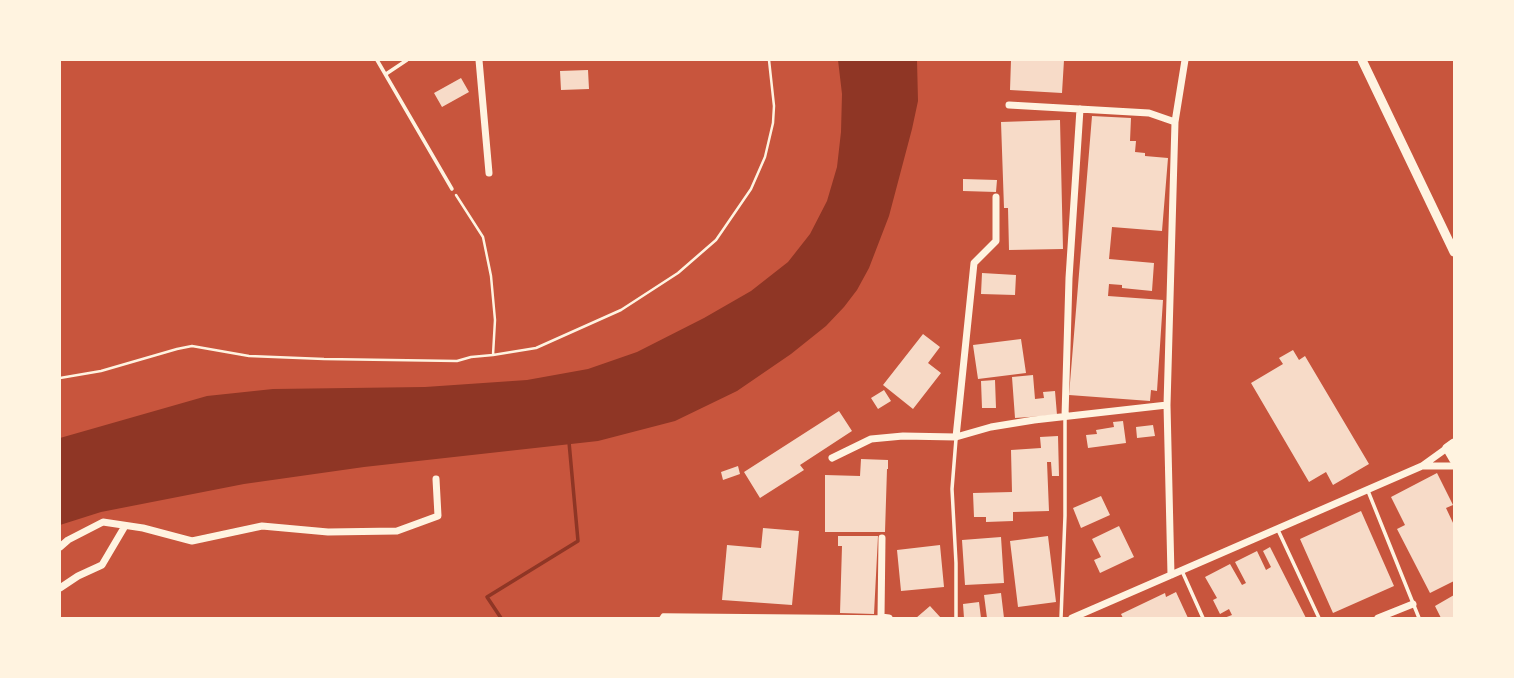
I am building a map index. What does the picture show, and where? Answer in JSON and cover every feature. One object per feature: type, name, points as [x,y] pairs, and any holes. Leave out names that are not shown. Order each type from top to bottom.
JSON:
[{"type":"street","points":[[479,60],[489,173]]},
{"type":"street","points":[[1171,575],[1167,405],[1175,122],[1185,60]]},
{"type":"street","points":[[1362,60],[1454,252]]},
{"type":"street","points":[[1009,104],[1149,113],[1175,122]]},
{"type":"street","points":[[1065,415],[1069,278],[1080,109]]},
{"type":"street","points":[[956,437],[974,263],[996,240],[996,197]]},
{"type":"street","points":[[832,458],[871,439],[903,436],[956,437],[990,427],[1065,415],[1167,405]]},
{"type":"street","points":[[1072,618],[1422,466],[1451,446],[1454,460]]},
{"type":"street","points":[[1422,466],[1454,466]]},
{"type":"street","points":[[60,547],[103,522],[143,528],[192,541],[262,526],[328,532],[397,531],[438,516],[436,479]]},
{"type":"street","points":[[60,589],[78,576],[102,565],[125,526]]},
{"type":"street","points":[[882,538],[885,618]]},
{"type":"street","points":[[1378,618],[1413,604]]},
{"type":"lane","points":[[377,60],[452,189]]},
{"type":"lane","points":[[385,75],[407,60]]},
{"type":"lane","points":[[1061,618],[1065,415]]},
{"type":"lane","points":[[956,437],[952,489],[957,618]]},
{"type":"lane","points":[[1367,489],[1419,618]]},
{"type":"lane","points":[[1278,530],[1319,618]]},
{"type":"lane","points":[[1182,571],[1203,618]]},
{"type":"lane","points":[[1090,610],[1094,618]]},
{"type":"lane","points":[[661,618],[663,615],[885,618]]},
{"type":"path","points":[[60,378],[101,371],[192,346],[249,356],[457,361],[536,348],[621,310],[678,273],[716,240],[746,197],[765,157],[771,132],[774,106],[769,60]]},
{"type":"path","points":[[452,189],[483,237],[491,276],[495,320],[493,355]]},
{"type":"shaded area","points":[[838,60],[917,60],[918,101],[889,216],[869,268],[844,307],[826,326],[791,354],[737,391],[675,421],[598,441],[364,467],[244,484],[101,512],[60,525],[60,438],[207,396],[273,389],[425,387],[527,380],[588,369],[637,352],[751,291],[788,262],[810,234],[827,201],[837,167],[841,132],[842,94]]},
{"type":"building","points":[[1011,60],[1064,60],[1062,93],[1010,90]]},
{"type":"building","points":[[588,70],[589,89],[561,90],[560,71]]},
{"type":"building","points":[[461,78],[469,92],[442,107],[434,93]]},
{"type":"building","points":[[1092,116],[1131,118],[1130,141],[1136,141],[1135,152],[1145,153],[1145,156],[1168,158],[1162,231],[1112,227],[1109,259],[1154,263],[1152,291],[1109,284],[1108,296],[1163,300],[1157,391],[1151,390],[1150,401],[1069,395]]},
{"type":"building","points":[[1060,120],[1063,249],[1009,250],[1008,208],[1004,208],[1001,122]]},
{"type":"building","points":[[963,179],[997,180],[996,192],[963,191]]},
{"type":"building","points":[[982,273],[1016,275],[1015,295],[981,294]]},
{"type":"building","points":[[923,334],[940,347],[928,363],[941,373],[913,409],[883,385]]},
{"type":"building","points":[[1021,339],[1026,373],[978,379],[973,345]]},
{"type":"building","points":[[1293,350],[1299,360],[1305,356],[1369,464],[1333,485],[1326,472],[1309,482],[1251,383],[1283,364],[1279,358]]},
{"type":"building","points":[[1033,375],[1035,399],[1044,398],[1043,392],[1055,391],[1057,415],[1015,418],[1012,377]]},
{"type":"building","points":[[995,380],[996,408],[982,408],[981,381]]},
{"type":"building","points":[[884,390],[891,401],[878,409],[871,398]]},
{"type":"building","points":[[839,411],[852,431],[800,465],[804,470],[760,498],[744,472]]},
{"type":"building","points":[[1123,421],[1126,443],[1088,448],[1086,435],[1097,434],[1096,430],[1114,427],[1113,422]]},
{"type":"building","points":[[1153,425],[1155,436],[1137,438],[1136,427]]},
{"type":"building","points":[[1058,436],[1059,476],[1052,476],[1051,462],[1047,462],[1049,511],[1013,512],[1013,521],[986,522],[986,517],[974,517],[973,493],[1012,492],[1011,450],[1041,448],[1040,437]]},
{"type":"building","points":[[861,459],[888,460],[885,532],[825,532],[825,475],[860,476]]},
{"type":"building","points":[[738,466],[740,474],[723,480],[721,472]]},
{"type":"building","points":[[1437,473],[1453,505],[1446,508],[1454,525],[1454,581],[1430,593],[1397,529],[1405,525],[1391,497]]},
{"type":"building","points":[[1101,496],[1110,515],[1081,528],[1073,508]]},
{"type":"building","points":[[1361,511],[1394,586],[1333,613],[1300,539]]},
{"type":"building","points":[[1119,526],[1134,557],[1100,573],[1094,560],[1101,557],[1092,539]]},
{"type":"building","points":[[763,528],[799,531],[792,605],[722,600],[727,545],[761,548]]},
{"type":"building","points":[[838,536],[878,536],[874,614],[840,613],[842,546],[838,546]]},
{"type":"building","points":[[1048,536],[1056,602],[1018,607],[1010,541]]},
{"type":"building","points":[[1001,537],[1004,583],[965,585],[962,540]]},
{"type":"building","points":[[940,545],[944,587],[901,591],[897,550]]},
{"type":"building","points":[[1270,547],[1306,618],[1224,618],[1232,615],[1229,609],[1220,614],[1213,600],[1217,598],[1205,577],[1230,564],[1242,585],[1246,583],[1235,562],[1257,551],[1266,570],[1271,567],[1263,551]]},
{"type":"building","points":[[1176,592],[1188,618],[1123,618],[1121,614],[1165,593],[1166,597]]},
{"type":"building","points":[[1001,593],[1004,618],[987,618],[984,595]]},
{"type":"building","points":[[1454,595],[1454,618],[1441,618],[1435,606]]},
{"type":"building","points":[[979,602],[981,618],[964,618],[963,604]]},
{"type":"building","points":[[930,606],[941,618],[916,618]]},
{"type":"waterway","points":[[501,618],[487,597],[578,541],[569,442]]}]
